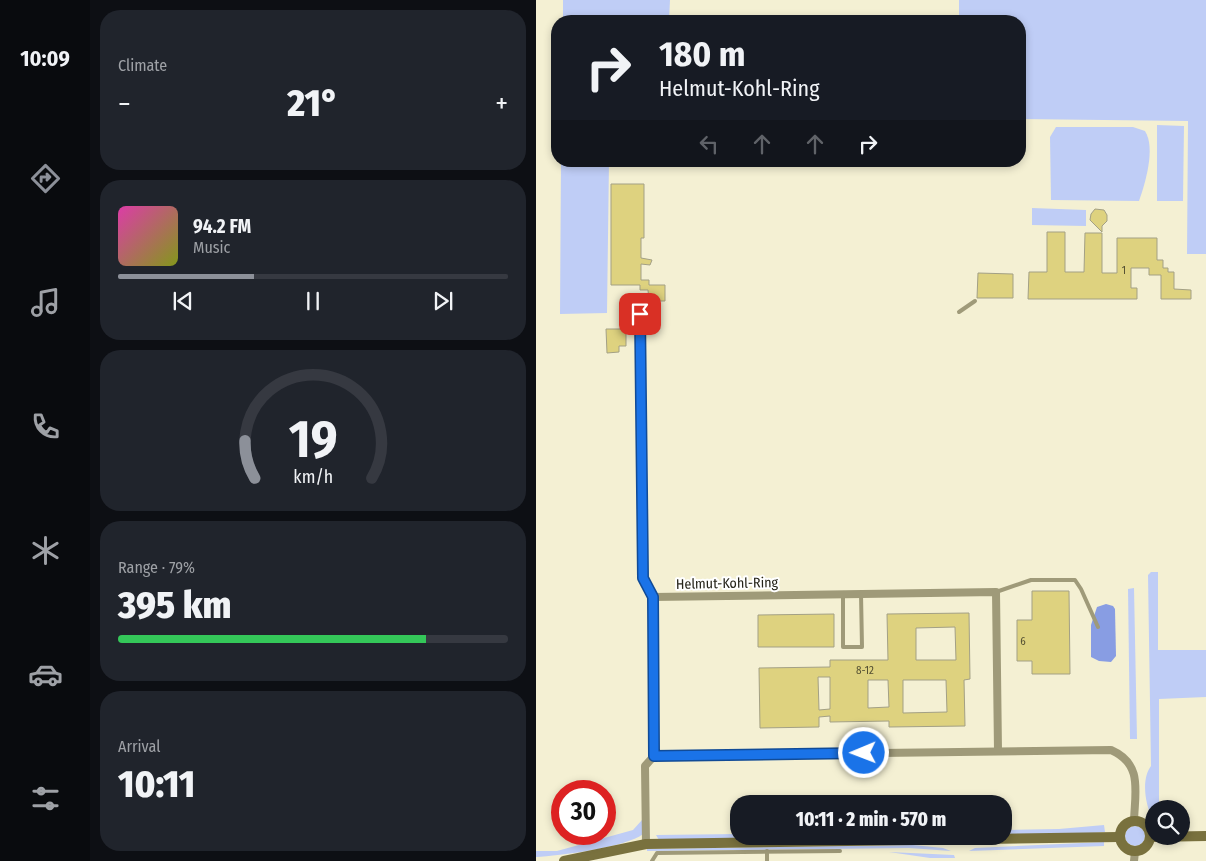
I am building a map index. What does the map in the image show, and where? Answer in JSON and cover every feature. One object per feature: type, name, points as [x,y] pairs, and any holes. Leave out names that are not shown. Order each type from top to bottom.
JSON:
[{"type":"street","points":[[640,314],[643,578],[653,597],[654,756],[645,766],[646,844]]},
{"type":"street","points":[[996,592],[998,751]]},
{"type":"street","name":"Helmut-Kohl-Ring","points":[[653,597],[996,592]]},
{"type":"street","points":[[654,756],[1111,750],[1124,756],[1132,767],[1134,821]]},
{"type":"street","points":[[1145,826],[1134,821],[1122,828],[1119,838],[1126,849],[1134,856],[1147,845]]},
{"type":"street","points":[[1190,836],[1206,836]]},
{"type":"street","points":[[564,861],[646,844],[1119,838]]},
{"type":"lane","points":[[959,312],[975,302]]},
{"type":"lane","points":[[996,592],[1030,580],[1075,580],[1098,627]]},
{"type":"lane","points":[[842,594],[843,648],[862,647],[862,594]]},
{"type":"lane","points":[[652,861],[657,853],[840,851]]},
{"type":"lane","points":[[767,852],[767,861]]},
{"type":"shaded area","points":[[563,0],[670,0],[669,15],[563,15]]},
{"type":"shaded area","points":[[959,0],[1206,0],[1206,254],[1187,254],[1188,121],[1026,119],[1026,15],[959,15]]},
{"type":"shaded area","points":[[1157,125],[1184,126],[1183,201],[1157,201]]},
{"type":"shaded area","points":[[1056,127],[1133,127],[1145,131],[1150,147],[1150,156],[1139,201],[1051,200],[1050,137]]},
{"type":"shaded area","points":[[561,167],[609,167],[607,313],[560,314]]},
{"type":"shaded area","points":[[1032,208],[1086,210],[1086,226],[1032,225]]},
{"type":"shaded area","points":[[1151,572],[1158,572],[1158,650],[1206,650],[1206,697],[1159,699],[1159,800],[1146,800],[1145,792],[1146,778],[1151,766],[1148,575]]},
{"type":"shaded area","points":[[1134,588],[1137,739],[1130,739],[1128,589]]},
{"type":"shaded area","points":[[642,820],[643,834],[635,839],[616,845],[616,835],[633,830]]},
{"type":"shaded area","points":[[1104,825],[1105,832],[1059,836],[1012,836],[1012,830],[1059,829]]},
{"type":"shaded area","points":[[1131,827],[1139,827],[1144,832],[1144,840],[1139,845],[1131,845],[1126,840],[1126,832]]},
{"type":"shaded area","points":[[730,834],[730,839],[659,840],[656,835]]},
{"type":"shaded area","points":[[1104,842],[1104,846],[969,851],[975,848]]},
{"type":"shaded area","points":[[579,845],[616,845],[576,853],[536,857],[536,851],[557,851]]},
{"type":"shaded area","points":[[913,845],[943,848],[951,851],[909,848],[647,851],[647,849]]},
{"type":"shaded area","points":[[889,852],[954,855],[955,858],[930,858]]},
{"type":"water","points":[[1106,604],[1113,606],[1115,609],[1116,656],[1111,662],[1099,661],[1091,657],[1091,625],[1097,607]]},
{"type":"building","points":[[611,184],[644,184],[644,238],[641,238],[641,258],[652,260],[650,265],[641,264],[641,280],[649,280],[649,285],[665,285],[665,301],[649,301],[648,290],[640,290],[640,285],[611,285]]},
{"type":"building","points":[[1095,209],[1104,210],[1107,215],[1107,221],[1102,226],[1102,232],[1090,220],[1091,214]]},
{"type":"building","points":[[1047,232],[1065,232],[1065,272],[1084,272],[1085,233],[1102,233],[1102,273],[1117,273],[1117,238],[1157,238],[1157,260],[1163,260],[1163,268],[1168,268],[1168,272],[1174,272],[1174,289],[1191,290],[1191,299],[1161,299],[1161,275],[1149,275],[1149,268],[1131,268],[1131,288],[1137,288],[1137,299],[1028,299],[1029,272],[1047,272]]},
{"type":"building","points":[[978,273],[1013,274],[1013,298],[977,298]]},
{"type":"building","points":[[606,329],[626,329],[626,346],[619,346],[619,352],[607,353]]},
{"type":"building","points":[[1032,591],[1069,591],[1070,674],[1032,674],[1032,661],[1017,661],[1017,620],[1032,620]]},
{"type":"building","points":[[969,613],[970,679],[964,680],[965,726],[889,727],[889,721],[830,722],[830,716],[819,717],[819,727],[760,728],[759,668],[830,667],[830,660],[888,660],[887,614]],"holes":[[[955,627],[956,660],[916,660],[916,628]],[[818,677],[830,677],[830,709],[819,710]],[[868,680],[888,680],[889,707],[868,708]],[[903,680],[946,680],[947,712],[903,713]]]},
{"type":"building","points":[[834,614],[834,647],[758,647],[758,615]]},
{"type":"route","points":[[640,314],[643,578],[653,597],[654,756],[864,753]]}]
